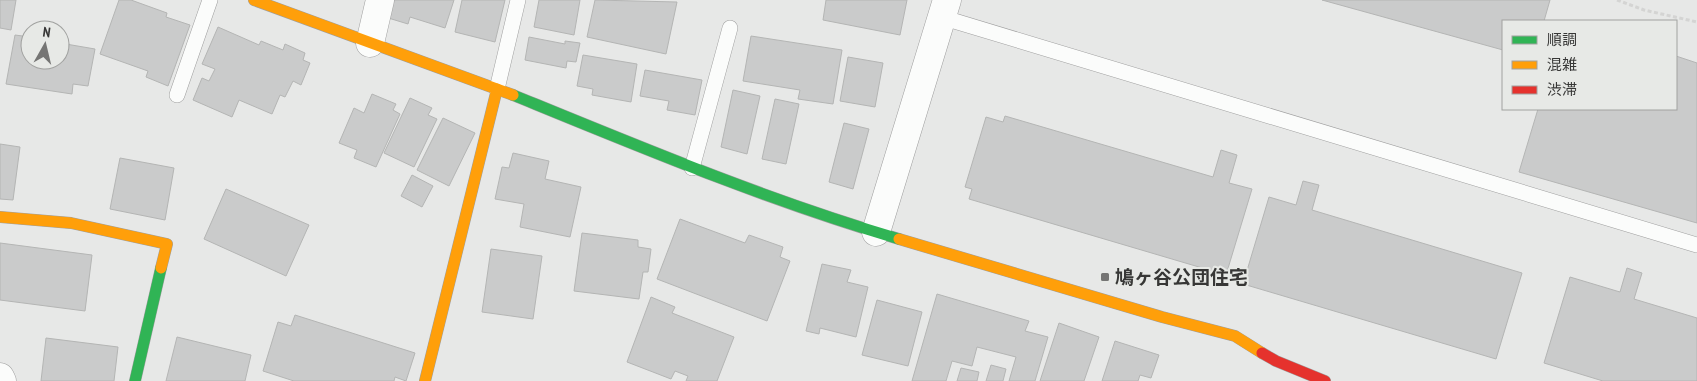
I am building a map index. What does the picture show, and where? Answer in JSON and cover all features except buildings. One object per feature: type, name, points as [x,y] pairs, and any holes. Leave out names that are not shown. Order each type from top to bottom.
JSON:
[{"type":"street","points":[[254,0],[497,89],[692,168],[876,232],[1162,317],[1235,336],[1276,361],[1325,381]]},
{"type":"street","points":[[370,43],[380,0]]},
{"type":"street","points":[[876,232],[944,8]]},
{"type":"street","points":[[425,381],[497,89]]},
{"type":"street","points":[[0,217],[72,223],[167,244],[135,381]]},
{"type":"street","points":[[0,377],[2,381]]},
{"type":"lane","points":[[177,96],[210,0]]},
{"type":"lane","points":[[497,89],[518,0]]},
{"type":"lane","points":[[944,8],[1697,245]]},
{"type":"lane","points":[[692,168],[730,28]]},
{"type":"path","points":[[1617,0],[1644,10],[1697,22]]},
{"type":"traffic: fast","points":[[513,95],[752,190],[899,239]]},
{"type":"traffic: fast","points":[[135,381],[161,268]]},
{"type":"traffic: slow","points":[[254,0],[513,95]]},
{"type":"traffic: slow","points":[[425,381],[497,89]]},
{"type":"traffic: slow","points":[[0,217],[71,223],[167,244],[161,268]]},
{"type":"traffic: slow","points":[[899,239],[1162,317],[1235,336],[1262,353]]},
{"type":"traffic: jam","points":[[1262,353],[1276,361],[1325,381]]},
{"type":"place","name":"鳩ヶ谷公団住宅","points":[[1105,277]]}]
